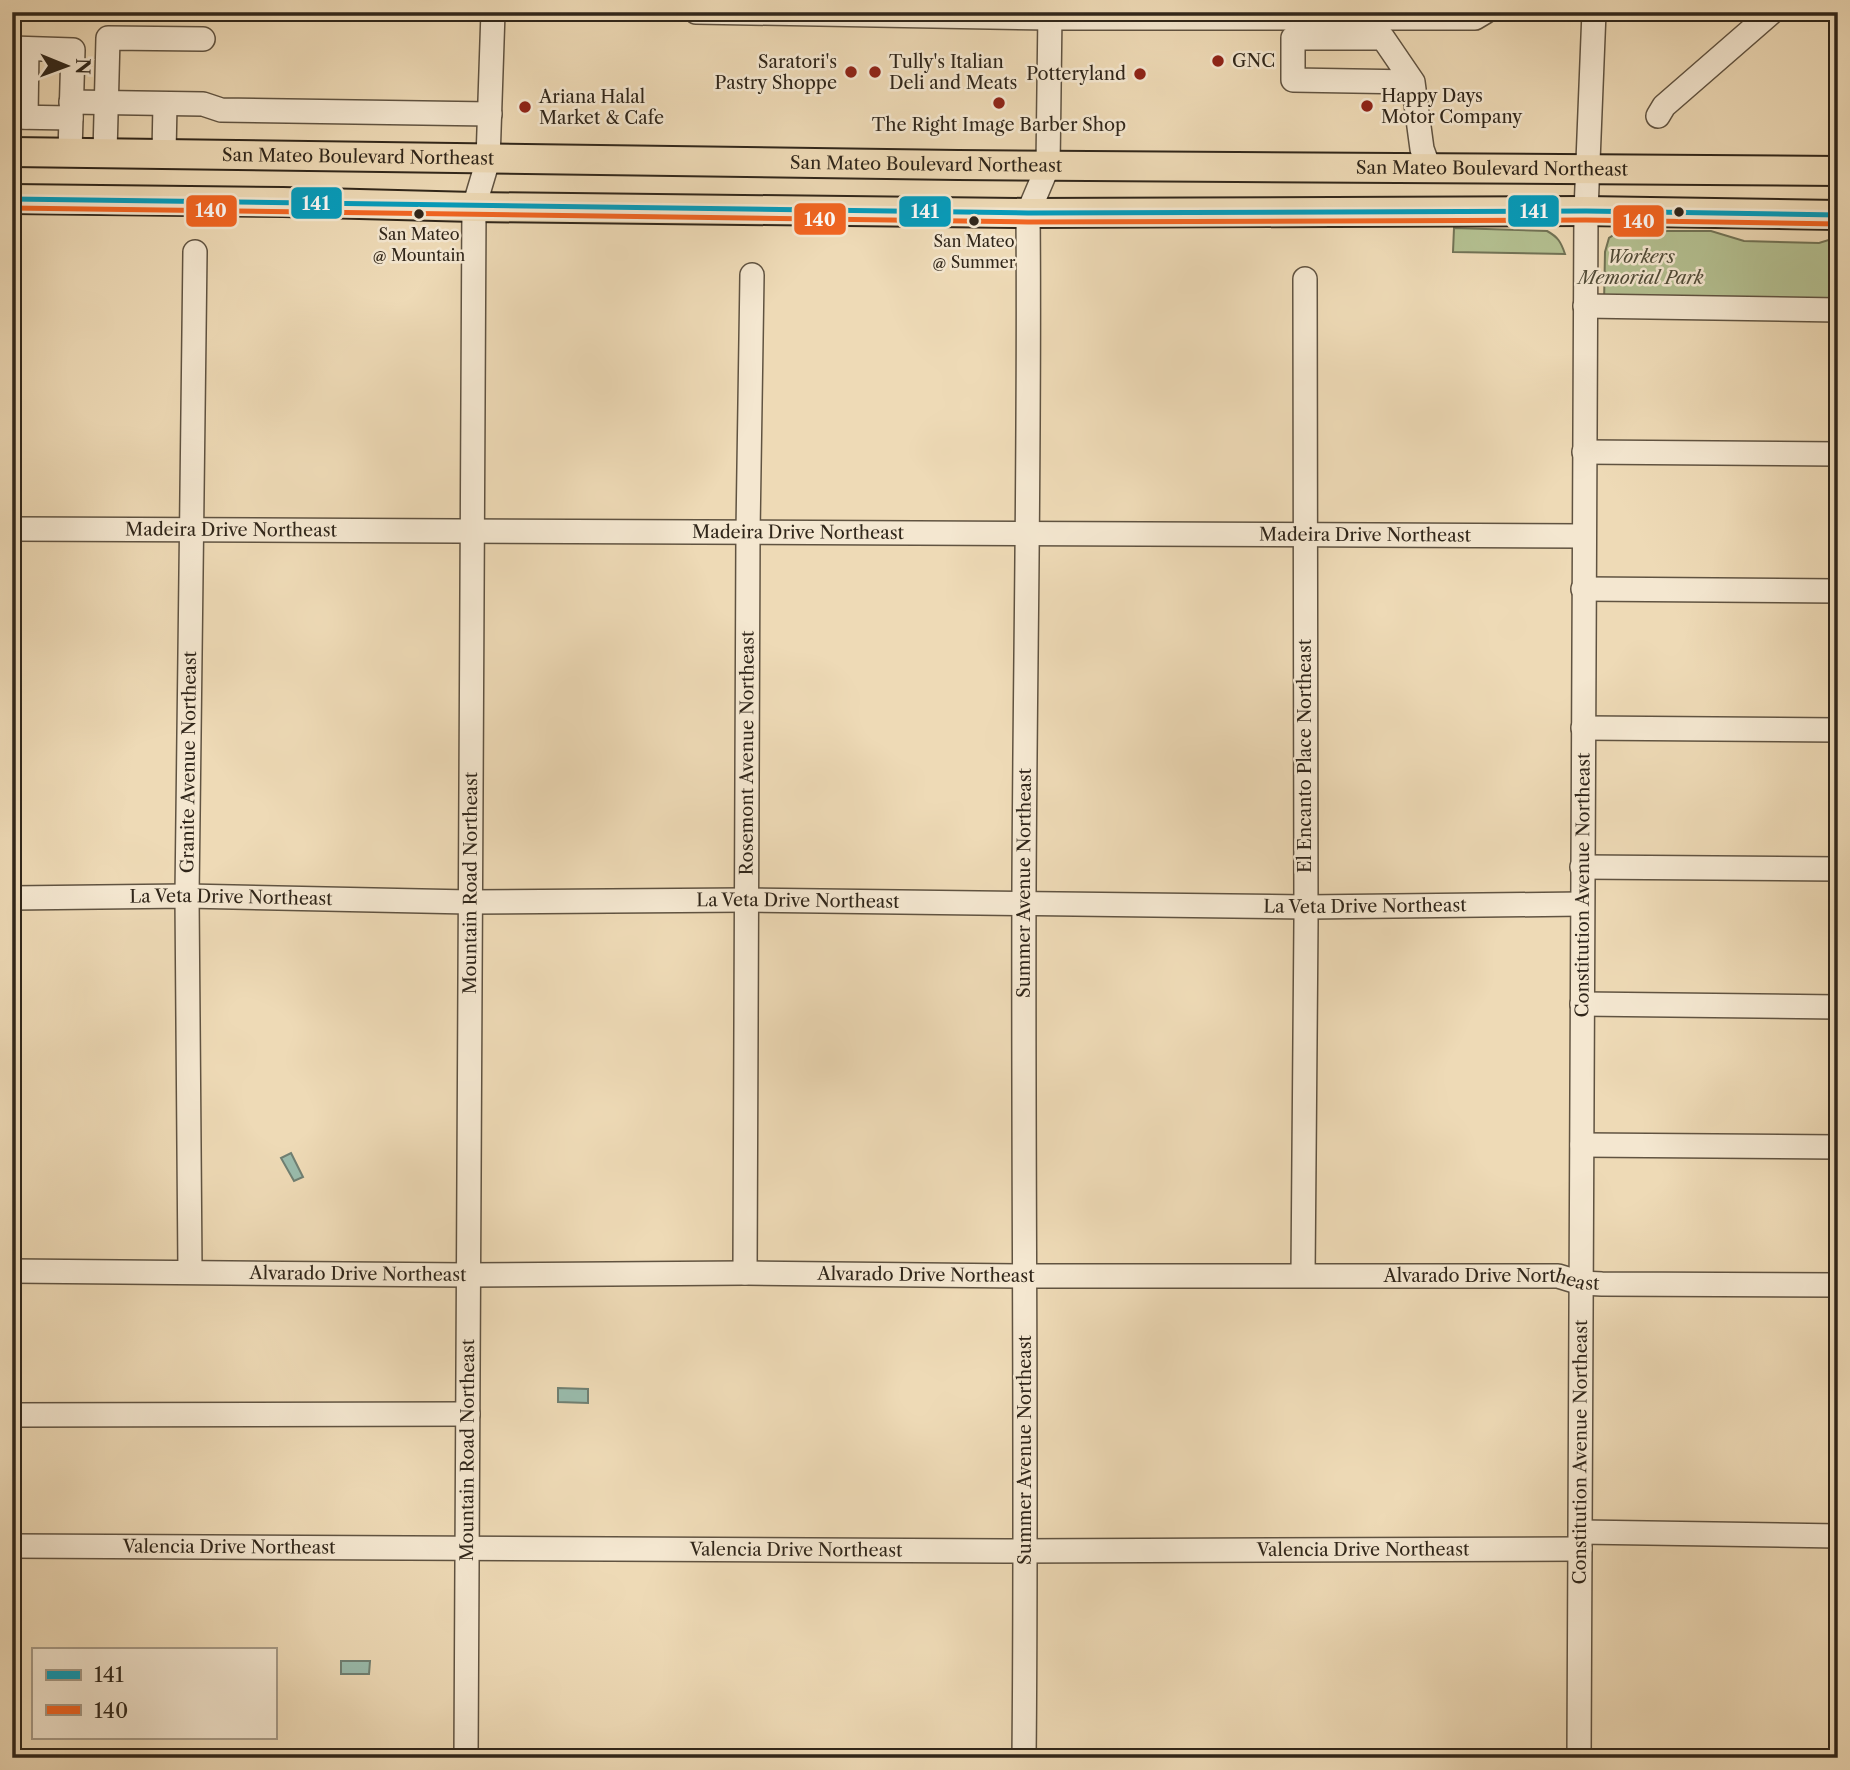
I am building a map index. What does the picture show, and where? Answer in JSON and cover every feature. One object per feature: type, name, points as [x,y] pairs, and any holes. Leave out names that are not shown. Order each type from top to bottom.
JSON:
[{"type":"main road","name":"San Mateo Boulevard Northeast","points":[[12,152],[1048,166],[1838,171]]},
{"type":"main road","points":[[12,199],[1028,213],[1586,211],[1838,215]]},
{"type":"street","name":"Mountain Road Northeast","points":[[467,1758],[467,1275],[474,207],[488,160],[492,12]]},
{"type":"street","points":[[696,12],[1475,18],[1485,12]]},
{"type":"street","name":"Constitution Avenue Northeast","points":[[1579,1758],[1586,169],[1594,12]]},
{"type":"street","points":[[1657,116],[1664,106],[1772,12]]},
{"type":"street","name":"Summer Avenue Northeast","points":[[1024,1758],[1024,904],[1028,213],[1048,166],[1050,15]]},
{"type":"street","points":[[105,153],[108,38],[203,39]]},
{"type":"street","points":[[1413,82],[1293,80],[1293,38],[1383,38],[1413,82],[1422,149],[1429,168]]},
{"type":"street","points":[[41,115],[73,50],[30,49],[41,115],[70,152]]},
{"type":"street","points":[[41,115],[106,103],[203,104],[221,110],[490,114]]},
{"type":"street","points":[[164,153],[165,104]]},
{"type":"street","name":"Granite Avenue Northeast","points":[[190,1271],[187,896],[195,252]]},
{"type":"street","name":"Rosemont Avenue Northeast","points":[[745,1273],[748,532],[752,275]]},
{"type":"street","name":"El Encanto Place Northeast","points":[[1303,1275],[1306,907],[1305,279]]},
{"type":"street","points":[[1585,306],[1838,310]]},
{"type":"street","points":[[1584,452],[1838,454]]},
{"type":"street","name":"Madeira Drive Northeast","points":[[12,529],[1584,536]]},
{"type":"street","points":[[1583,589],[1838,591]]},
{"type":"street","points":[[1583,728],[1838,730]]},
{"type":"street","points":[[1582,867],[1838,869]]},
{"type":"street","name":"La Veta Drive Northeast","points":[[12,898],[187,896],[469,902],[746,900],[1306,907],[1582,904]]},
{"type":"street","points":[[1581,1004],[1838,1007]]},
{"type":"street","points":[[1581,1145],[1838,1147]]},
{"type":"street","name":"Alvarado Drive Northeast","points":[[12,1271],[467,1275],[745,1273],[1558,1276],[1581,1283],[1838,1285]]},
{"type":"street","points":[[12,1415],[468,1414]]},
{"type":"street","name":"Valencia Drive Northeast","points":[[12,1546],[1026,1551],[1838,1536]]},
{"type":"green space","points":[[1454,228],[1547,231],[1559,240],[1565,254],[1453,252]]},
{"type":"green space","name":"Workers Memorial Park","points":[[1620,231],[1711,231],[1744,241],[1819,243],[1838,237],[1838,306],[1604,304],[1605,252],[1609,238]]},
{"type":"shaded area","points":[[291,1153],[303,1177],[294,1181],[281,1158]]},
{"type":"shaded area","points":[[558,1388],[588,1389],[588,1403],[558,1402]]},
{"type":"shaded area","points":[[341,1661],[370,1661],[369,1674],[341,1674]]},
{"type":"transit line","name":"141","points":[[12,199],[1028,213],[1586,211],[1838,215]]},
{"type":"transit line","name":"140","points":[[12,208],[1028,222],[1586,220],[1838,224]]},
{"type":"place","name":"GNC","points":[[1218,61]]},
{"type":"place","name":"Saratori's Pastry Shoppe","points":[[851,72]]},
{"type":"place","name":"Tully's Italian Deli and Meats","points":[[875,72]]},
{"type":"place","name":"Potteryland","points":[[1140,74]]},
{"type":"place","name":"The Right Image Barber Shop","points":[[999,103]]},
{"type":"place","name":"Happy Days Motor Company","points":[[1367,106]]},
{"type":"place","name":"Ariana Halal Market & Cafe","points":[[525,107]]},
{"type":"place","name":"San Mateo @ Mountain","points":[[419,214]]},
{"type":"place","name":"San Mateo @ Summer","points":[[974,221]]}]
